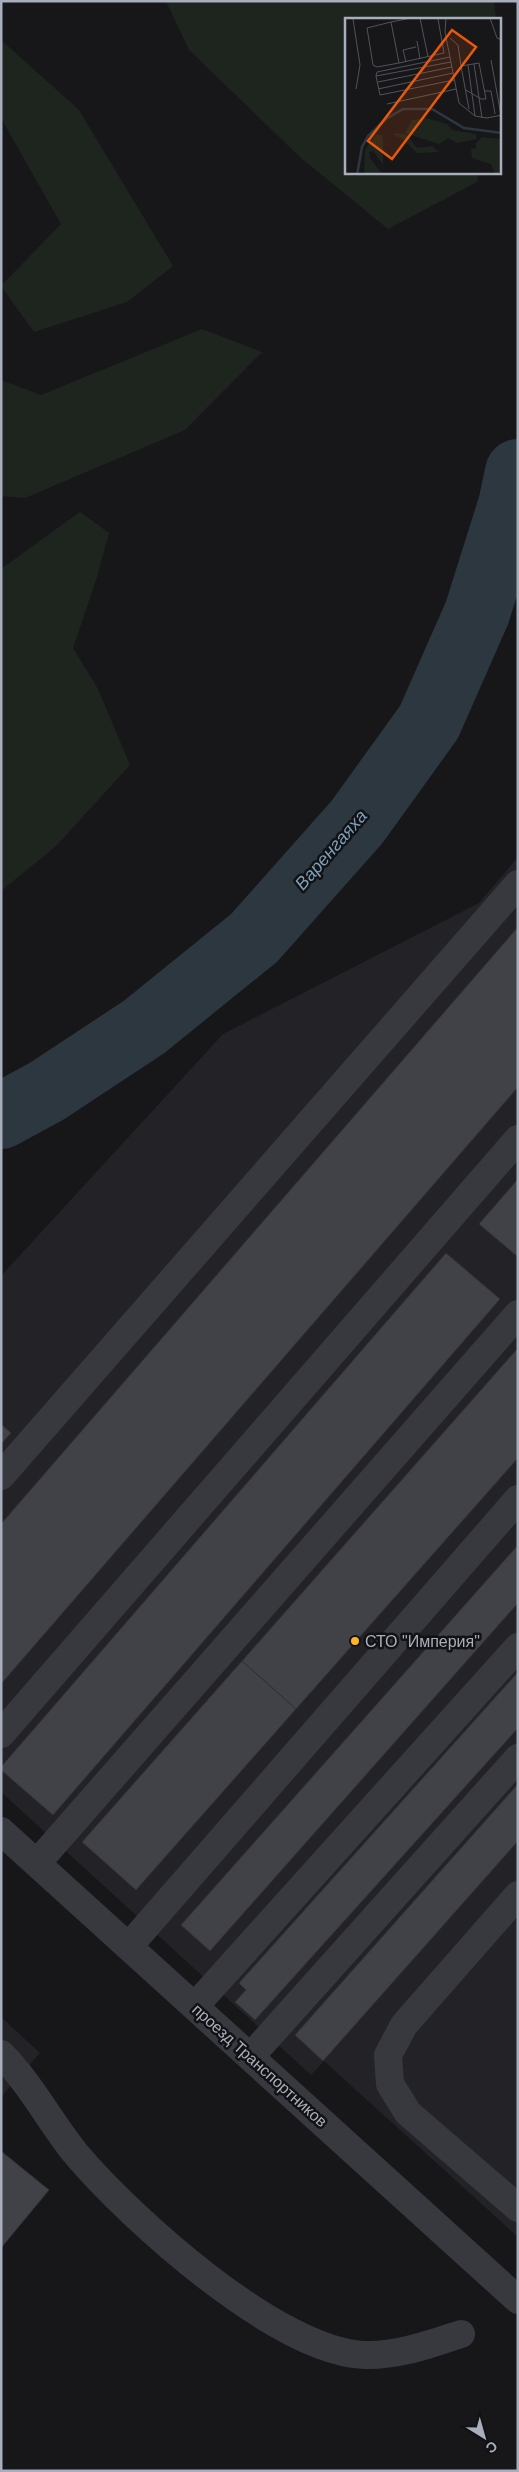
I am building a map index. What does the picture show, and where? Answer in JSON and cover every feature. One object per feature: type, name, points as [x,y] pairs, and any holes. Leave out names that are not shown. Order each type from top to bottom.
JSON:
[{"type":"street","points":[[1,1476],[518,884]]},
{"type":"street","points":[[1,1734],[518,1139]]},
{"type":"street","points":[[36,1863],[518,1314]]},
{"type":"street","points":[[129,1946],[518,1499]]},
{"type":"street","points":[[195,2006],[518,1647]]},
{"type":"street","points":[[251,2056],[518,1758]]},
{"type":"street","name":"проезд Транспортников","points":[[1,1831],[518,2300]]},
{"type":"street","points":[[518,1895],[404,2024],[388,2055],[390,2084],[408,2113],[518,2208]]},
{"type":"street","points":[[1,2054],[15,2068],[76,2153],[124,2206],[182,2257],[265,2318],[308,2340],[364,2355],[392,2354],[461,2334]]},
{"type":"shaded area","points":[[166,1],[494,1],[496,18],[345,18],[345,174],[479,174],[477,182],[388,229],[301,158],[189,50]]},
{"type":"shaded area","points":[[1,40],[79,110],[173,266],[127,302],[34,332],[1,286],[61,224],[1,118]]},
{"type":"shaded area","points":[[202,329],[262,352],[185,430],[25,498],[1,496],[1,380],[41,395]]},
{"type":"shaded area","points":[[80,512],[109,533],[97,577],[73,648],[98,689],[130,765],[56,846],[1,891],[1,569]]},
{"type":"shaded area","points":[[518,857],[518,2237],[324,2061],[311,2075],[1,1792],[1,1276],[223,1034],[479,903]]},
{"type":"shaded area","points":[[1,2017],[40,2053],[1,2097]]},
{"type":"building","points":[[518,927],[518,1087],[1,1684],[1,1524]]},
{"type":"building","points":[[518,1179],[518,1257],[479,1224]]},
{"type":"building","points":[[446,1253],[500,1299],[53,1815],[1,1770],[1,1767]]},
{"type":"building","points":[[518,1348],[518,1458],[296,1709],[242,1661]]},
{"type":"building","points":[[1,1424],[11,1433],[1,1444]]},
{"type":"building","points":[[518,1545],[518,1603],[210,1951],[181,1925]]},
{"type":"building","points":[[242,1661],[296,1709],[136,1890],[82,1842]]},
{"type":"building","points":[[518,1672],[518,1728],[255,2020],[235,2002],[246,1990],[239,1983]]},
{"type":"building","points":[[518,1784],[518,1841],[323,2061],[295,2035]]},
{"type":"building","points":[[1,2151],[49,2190],[1,2248]]},
{"type":"waterway","name":"Варенгаяха","points":[[1,1116],[47,1091],[144,1027],[254,938],[357,822],[429,722],[477,613],[511,505],[518,472]]},
{"type":"place","name":"СТО \"Империя\"","points":[[355,1641]]}]
